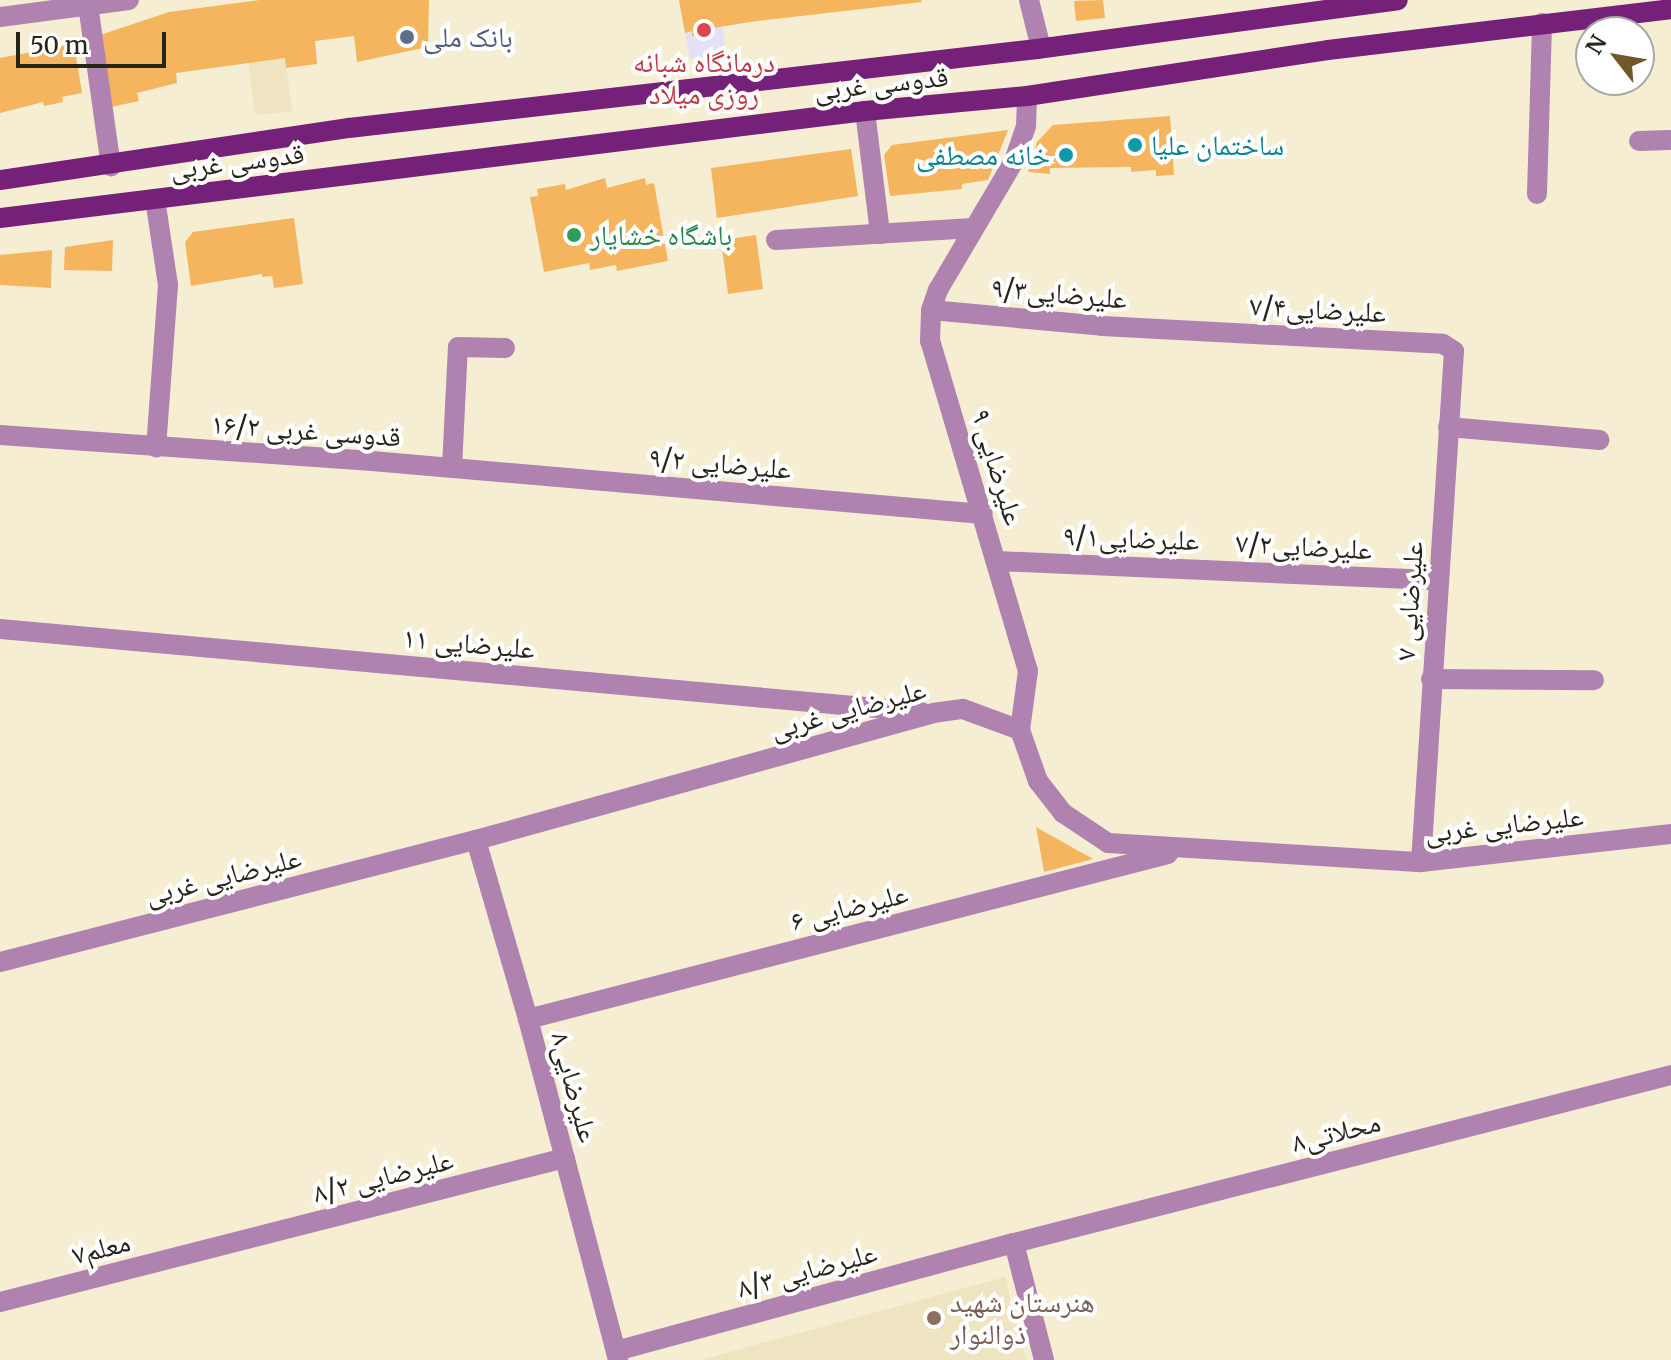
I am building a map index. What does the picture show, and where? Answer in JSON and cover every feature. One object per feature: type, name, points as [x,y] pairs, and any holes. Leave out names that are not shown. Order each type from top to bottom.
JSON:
[{"type":"main road","name":"قدوسی غربی","points":[[0,180],[111,166],[349,128],[1041,48],[1274,8],[1398,0]]},
{"type":"main road","name":"قدوسی غربی","points":[[0,218],[865,111],[1027,96],[1313,52],[1671,9]]},
{"type":"street","points":[[0,17],[129,0]]},
{"type":"street","points":[[1029,0],[1041,48]]},
{"type":"street","points":[[88,5],[111,166]]},
{"type":"street","points":[[1537,194],[1542,23]]},
{"type":"street","name":"۹ علیرضایی","points":[[1020,730],[1028,671],[930,341],[931,310],[938,290],[1014,161],[1026,126],[1027,96]]},
{"type":"street","points":[[865,111],[880,234]]},
{"type":"street","points":[[1639,141],[1671,140]]},
{"type":"street","points":[[155,199],[168,285],[156,448]]},
{"type":"street","points":[[776,240],[973,228]]},
{"type":"street","name":"علیرضایی۹/۳","points":[[931,310],[1182,330]]},
{"type":"street","name":"علیرضایی۷/۴","points":[[1182,330],[1450,345]]},
{"type":"street","name":"۷ علیرضایی","points":[[1421,862],[1454,351],[1450,345]]},
{"type":"street","points":[[452,468],[458,347],[505,348]]},
{"type":"street","points":[[1448,427],[1599,440]]},
{"type":"street","name":"۱۶/۲ قدوسی غربی","points":[[0,435],[452,468]]},
{"type":"street","name":"۹/۲ علیرضایی","points":[[452,468],[983,514]]},
{"type":"street","name":"علیرضایی۹/۱","points":[[997,561],[1215,570]]},
{"type":"street","name":"علیرضایی۷/۲","points":[[1215,570],[1439,580]]},
{"type":"street","name":"۱۱ علیرضایی","points":[[0,629],[933,713]]},
{"type":"street","points":[[1431,679],[1594,680]]},
{"type":"street","name":"علیرضایی غربی","points":[[0,962],[476,840],[933,713],[963,709],[1020,730],[1038,781],[1063,813],[1108,843],[1183,850],[1421,862],[1671,834]]},
{"type":"street","name":"علیرضایی۸","points":[[476,840],[528,1019],[617,1355]]},
{"type":"street","name":"۶ علیرضایی","points":[[528,1019],[1183,850]]},
{"type":"street","name":"محلاتی۸","points":[[1014,1243],[1671,1075]]},
{"type":"street","name":"علیرضایی ۸/۲","points":[[215,1248],[565,1158]]},
{"type":"street","points":[[1014,1243],[1044,1360]]},
{"type":"street","name":"۸/۳ علیرضایی","points":[[617,1355],[1014,1243]]},
{"type":"street","name":"معلم۷","points":[[0,1302],[215,1248]]},
{"type":"shaded area","points":[[278,0],[292,111],[255,115],[241,3]]},
{"type":"shaded area","name":"درمانگاه شبانه روزی میلاد","points":[[679,0],[719,0],[726,55],[690,60]]},
{"type":"shaded area","name":"هنرستان شهید ذوالنوار","points":[[1005,1277],[1026,1360],[700,1360]]},
{"type":"building","points":[[260,0],[429,0],[428,47],[357,62],[354,36],[315,41],[317,64],[286,68],[285,58],[176,73],[177,83],[137,93],[139,101],[111,107],[100,35],[169,12]]},
{"type":"building","points":[[679,0],[922,2],[750,22],[707,29],[708,34],[692,36],[692,31],[685,33]]},
{"type":"building","points":[[1103,0],[1105,18],[1076,21],[1074,1]]},
{"type":"building","points":[[74,44],[82,93],[62,97],[63,102],[44,106],[43,102],[0,113],[0,58]]},
{"type":"building","points":[[1170,116],[1174,175],[1156,176],[1156,170],[1131,172],[1131,167],[1050,168],[1050,174],[1028,172],[1037,142],[1053,125]]},
{"type":"building","points":[[1008,130],[988,180],[962,184],[962,189],[890,196],[884,155],[892,145]]},
{"type":"building","points":[[851,149],[858,196],[717,218],[711,168]]},
{"type":"building","points":[[605,178],[607,188],[645,178],[646,185],[654,183],[668,261],[617,271],[616,265],[590,270],[589,263],[544,272],[530,197],[538,196],[537,189],[565,184],[566,190]]},
{"type":"building","points":[[294,218],[303,284],[274,288],[272,276],[262,277],[262,274],[191,286],[185,242],[193,232]]},
{"type":"building","points":[[756,235],[763,289],[728,294],[721,240]]},
{"type":"building","points":[[113,240],[112,271],[64,270],[65,247]]},
{"type":"building","points":[[52,250],[51,288],[0,285],[0,255]]},
{"type":"building","points":[[1036,827],[1093,859],[1044,872]]},
{"type":"place","name":"درمانگاه شبانه روزی میلاد","points":[[704,30]]},
{"type":"place","name":"بانک ملی","points":[[407,37]]},
{"type":"place","name":"ساختمان علیا","points":[[1135,145]]},
{"type":"place","name":"خانه مصطفی","points":[[1066,155]]},
{"type":"place","name":"باشگاه خشایار","points":[[574,235]]},
{"type":"place","name":"هنرستان شهید ذوالنوار","points":[[934,1318]]}]
